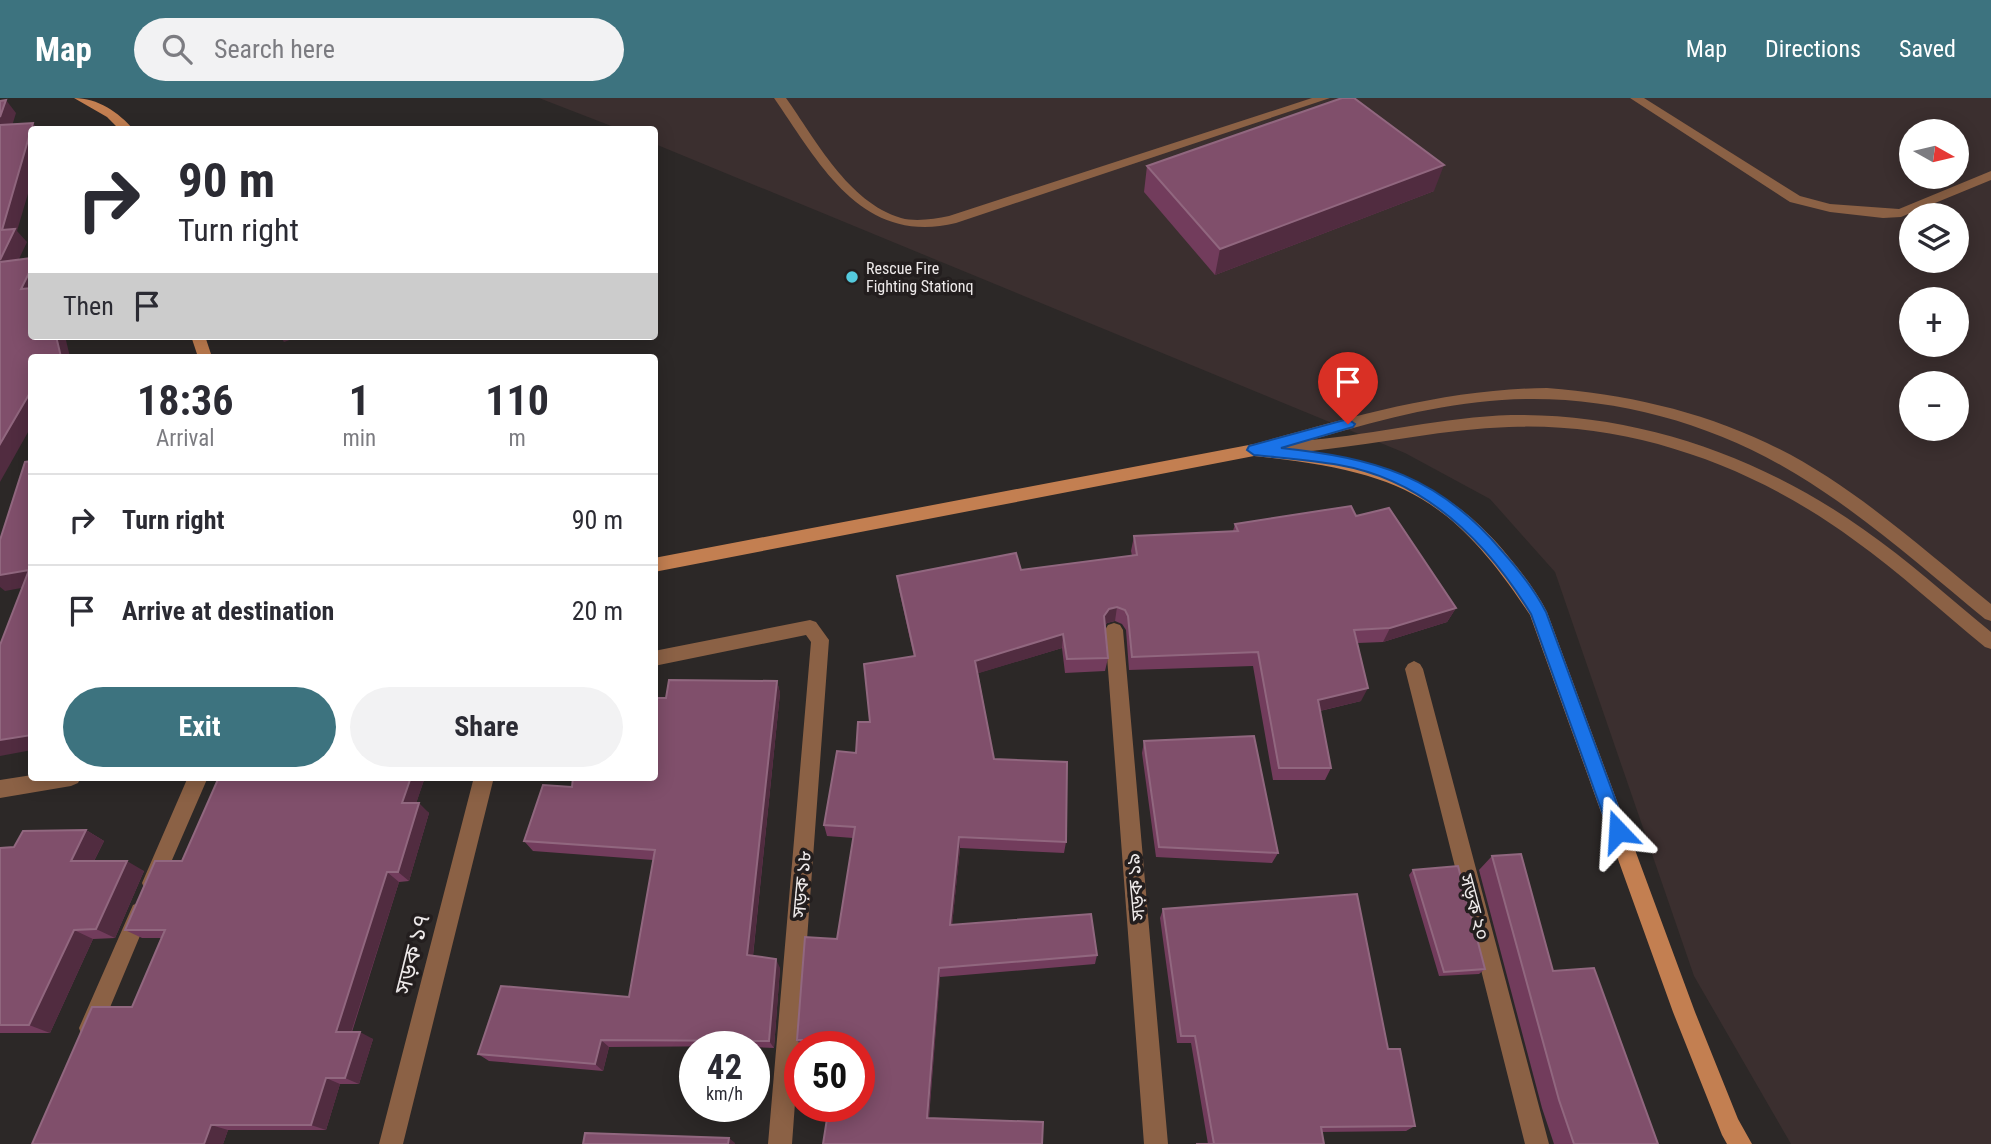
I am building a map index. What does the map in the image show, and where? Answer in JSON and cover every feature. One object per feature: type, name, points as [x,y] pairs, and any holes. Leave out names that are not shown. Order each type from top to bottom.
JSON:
[{"type":"main road","points":[[79,98],[111,114],[124,126]]},
{"type":"main road","points":[[658,564],[1254,450],[1340,460],[1390,474],[1414,484],[1444,503],[1474,528],[1520,583],[1538,612],[1684,1012],[1730,1127],[1740,1144]]},
{"type":"street","points":[[780,98],[839,178],[862,202],[896,221],[914,223],[951,220],[1324,98]]},
{"type":"street","points":[[1636,98],[1795,199],[1830,208],[1883,214],[1901,213],[1991,175]]},
{"type":"street","points":[[1254,450],[1371,417],[1461,398],[1542,393],[1575,394],[1656,410],[1717,428],[1764,449],[1835,492],[1895,536],[1991,614]]},
{"type":"street","points":[[1254,450],[1388,438],[1510,421],[1587,424],[1630,431],[1755,473],[1840,521],[1991,642]]},
{"type":"street","name":"সড়ক ১৮","points":[[658,659],[810,627],[820,640],[780,1144]]},
{"type":"street","name":"সড়ক ১৯","points":[[1114,630],[1156,1144]]},
{"type":"street","name":"সড়ক ২০","points":[[1414,669],[1537,1144]]},
{"type":"street","points":[[0,789],[47,781]]},
{"type":"street","points":[[84,1043],[196,781]]},
{"type":"street","name":"সড়ক ১৭","points":[[391,1144],[483,781]]},
{"type":"shaded area","points":[[539,98],[1991,98],[1991,1144],[1791,1144],[1694,976],[1555,572],[1490,499],[1405,453],[658,145],[658,126],[611,126]]},
{"type":"building","points":[[1342,98],[1354,98],[1444,165],[1220,249],[1147,166]]},
{"type":"building","points":[[6,100],[0,117],[0,101]]},
{"type":"building","points":[[33,123],[32,126],[28,126],[28,140],[2,230],[15,229],[0,260],[0,125]]},
{"type":"building","points":[[28,258],[28,275],[21,289],[28,288],[28,340],[57,340],[60,354],[28,354],[28,396],[0,444],[0,262]]},
{"type":"building","points":[[25,462],[28,462],[28,570],[0,575],[0,540]]},
{"type":"building","points":[[1351,506],[1356,516],[1389,508],[1456,608],[1390,628],[1354,630],[1368,688],[1318,700],[1331,768],[1279,768],[1258,652],[1132,657],[1128,616],[1125,610],[1117,607],[1109,609],[1104,616],[1108,658],[1067,659],[1063,634],[975,661],[994,759],[1067,762],[1066,842],[959,837],[950,925],[1091,914],[1097,955],[939,968],[927,1118],[1043,1122],[1042,1144],[823,1144],[826,1122],[875,1122],[875,1031],[798,1031],[805,937],[837,939],[855,827],[824,825],[837,751],[856,753],[858,722],[870,722],[864,664],[915,656],[897,576],[1016,553],[1021,570],[1137,555],[1134,536],[1238,531],[1235,524]]},
{"type":"building","points":[[28,573],[28,736],[0,740],[0,645]]},
{"type":"building","points":[[669,680],[777,681],[747,955],[776,959],[770,1031],[679,1031],[679,1040],[601,1040],[595,1064],[478,1054],[501,986],[629,997],[655,850],[524,841],[543,785],[572,787],[573,781],[658,781],[658,698],[666,698]]},
{"type":"building","points":[[1254,736],[1278,853],[1159,847],[1144,741]]},
{"type":"building","points":[[217,781],[410,781],[402,803],[419,803],[398,872],[387,872],[336,1032],[360,1032],[345,1078],[326,1078],[311,1125],[211,1125],[204,1144],[32,1144],[92,1007],[132,1007],[165,930],[125,930],[155,861],[182,861]]},
{"type":"building","points":[[86,830],[71,861],[127,861],[96,929],[74,930],[29,1025],[0,1025],[0,848],[14,847],[23,831]]},
{"type":"building","points":[[1521,854],[1553,971],[1594,968],[1658,1144],[1574,1144],[1559,1100],[1492,856]]},
{"type":"building","points":[[1458,866],[1485,969],[1444,972],[1413,870]]},
{"type":"building","points":[[1357,894],[1388,1049],[1400,1049],[1415,1126],[1321,1127],[1324,1144],[1214,1144],[1195,1036],[1181,1036],[1163,909]]},
{"type":"building","points":[[585,1133],[729,1138],[728,1144],[583,1144]]},
{"type":"place","name":"Rescue Fire Fighting Stationq","points":[[852,277]]},
{"type":"route","points":[[1348,424],[1254,450],[1340,460],[1390,474],[1414,484],[1444,503],[1474,528],[1520,583],[1538,612],[1618,831]]}]
